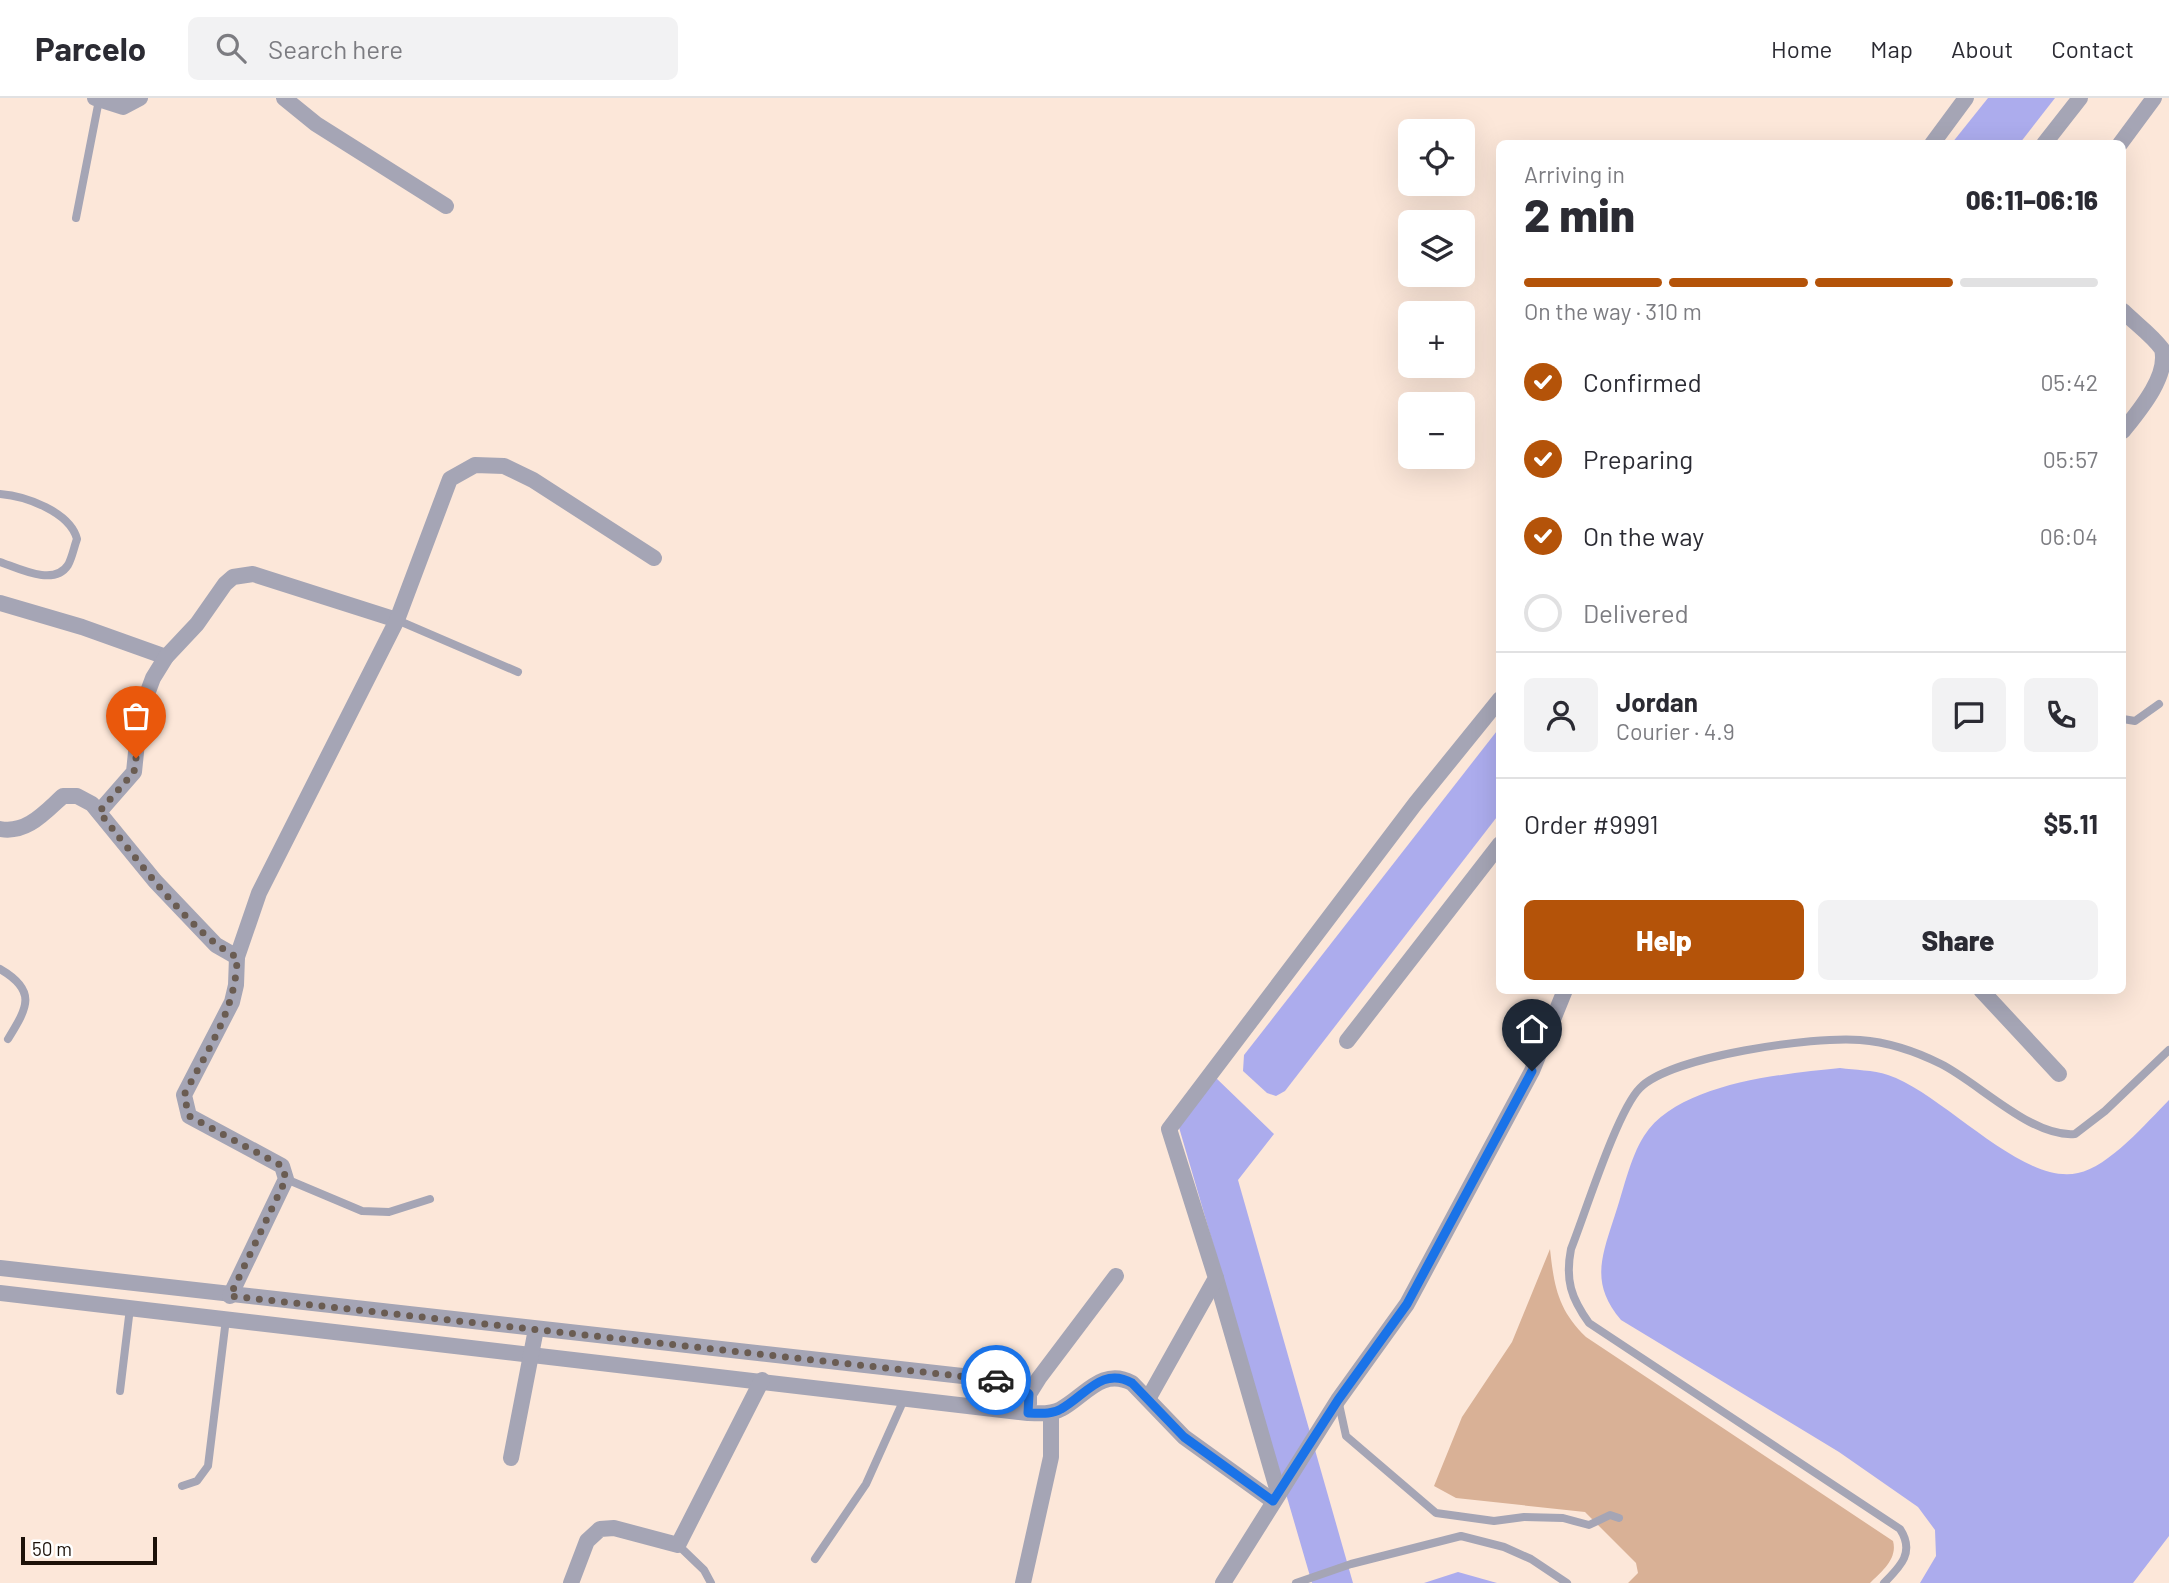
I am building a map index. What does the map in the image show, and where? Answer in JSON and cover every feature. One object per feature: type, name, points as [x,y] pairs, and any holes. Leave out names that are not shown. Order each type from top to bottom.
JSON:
[{"type":"street","points":[[97,99],[123,107],[139,98]]},
{"type":"street","points":[[284,98],[316,124],[446,206]]},
{"type":"street","points":[[1935,140],[1966,98]]},
{"type":"street","points":[[2047,140],[2080,98]]},
{"type":"street","points":[[2123,140],[2154,98]]},
{"type":"street","points":[[2126,314],[2162,349],[2167,359],[2167,373],[2126,427]]},
{"type":"street","points":[[230,1296],[286,1179],[282,1166],[189,1116],[184,1095],[232,1002],[237,957],[259,893],[397,620],[450,479],[475,465],[505,466],[533,480],[654,558]]},
{"type":"street","points":[[99,812],[134,772],[141,713],[153,678],[166,657],[197,624],[225,584],[243,575],[253,574],[397,620]]},
{"type":"street","points":[[0,603],[82,627],[166,657]]},
{"type":"street","points":[[1277,1493],[1216,1278],[1169,1129],[1415,804],[1496,704]]},
{"type":"street","points":[[0,829],[22,828],[39,818],[62,796],[78,796],[99,812],[155,881],[216,945],[237,957]]},
{"type":"street","points":[[1347,1041],[1496,849]]},
{"type":"street","points":[[1223,1583],[1277,1493],[1423,1277],[1532,1071],[1563,994]]},
{"type":"street","points":[[1985,994],[2059,1074]]},
{"type":"street","points":[[0,1268],[230,1296],[1007,1381],[1018,1384],[1029,1394]]},
{"type":"street","points":[[1028,1413],[1029,1394],[1116,1276]]},
{"type":"street","points":[[1148,1399],[1216,1278]]},
{"type":"street","points":[[0,1293],[1028,1413],[1051,1413],[1108,1377],[1123,1378],[1132,1383],[1193,1444],[1277,1493]]},
{"type":"street","points":[[511,1458],[536,1328]]},
{"type":"street","points":[[571,1583],[587,1541],[600,1529],[614,1528],[678,1545],[762,1380]]},
{"type":"street","points":[[1023,1583],[1051,1457],[1051,1413]]},
{"type":"lane","points":[[76,218],[97,99]]},
{"type":"lane","points":[[0,494],[26,500],[66,520],[77,539],[67,566],[53,575],[42,575],[0,562]]},
{"type":"lane","points":[[397,620],[518,672]]},
{"type":"lane","points":[[2126,720],[2135,721],[2159,704]]},
{"type":"lane","points":[[0,969],[21,985],[26,995],[27,1006],[8,1039]]},
{"type":"lane","points":[[1884,1583],[1906,1558],[1907,1539],[1900,1529],[1589,1324],[1570,1293],[1567,1270],[1571,1249],[1629,1103],[1651,1078],[1669,1069],[1749,1050],[1859,1040],[1918,1054],[1942,1065],[2049,1132],[2075,1134],[2105,1111],[2169,1050]]},
{"type":"lane","points":[[286,1179],[362,1211],[389,1212],[430,1199]]},
{"type":"lane","points":[[120,1391],[130,1308]]},
{"type":"lane","points":[[182,1486],[197,1481],[208,1466],[226,1319]]},
{"type":"lane","points":[[815,1559],[866,1484],[905,1397]]},
{"type":"lane","points":[[1338,1400],[1346,1436],[1436,1513],[1494,1521],[1524,1517],[1563,1518],[1589,1525],[1610,1515],[1619,1518]]},
{"type":"lane","points":[[1296,1583],[1351,1564],[1461,1535],[1504,1547],[1531,1559],[1567,1583]]},
{"type":"lane","points":[[678,1545],[704,1570],[711,1583]]},
{"type":"shaded area","points":[[1550,1249],[1553,1275],[1563,1307],[1586,1337],[1893,1541],[1893,1554],[1888,1565],[1870,1583],[1628,1583],[1638,1573],[1636,1563],[1585,1512],[1456,1498],[1434,1486],[1462,1417],[1512,1342]]},
{"type":"water","points":[[1988,98],[2055,98],[2022,140],[1954,140]]},
{"type":"water","points":[[1496,732],[1496,818],[1285,1091],[1276,1096],[1267,1093],[1243,1071],[1244,1055]]},
{"type":"water","points":[[1840,1068],[1882,1073],[1910,1085],[2008,1152],[2032,1166],[2056,1173],[2078,1173],[2102,1162],[2127,1142],[2169,1100],[2169,1536],[2133,1583],[1920,1583],[1936,1556],[1935,1530],[1918,1507],[1839,1452],[1621,1320],[1612,1307],[1602,1284],[1605,1248],[1635,1155],[1644,1136],[1660,1118],[1681,1104],[1733,1084]]},
{"type":"water","points":[[1215,1077],[1274,1134],[1238,1180],[1353,1583],[1312,1583],[1178,1124]]},
{"type":"water","points":[[1458,1572],[1497,1583],[1424,1583]]},
{"type":"way so far","points":[[136,758],[134,772],[99,812],[155,881],[216,945],[237,957],[232,1002],[184,1095],[184,1104],[189,1116],[242,1147],[282,1166],[285,1173],[286,1179],[230,1296],[873,1364],[996,1380]]},
{"type":"route","points":[[996,1380],[1018,1384],[1024,1388],[1029,1394],[1028,1413],[1051,1413],[1108,1377],[1123,1378],[1132,1383],[1184,1437],[1273,1501],[1338,1400],[1407,1304],[1532,1071]]}]
